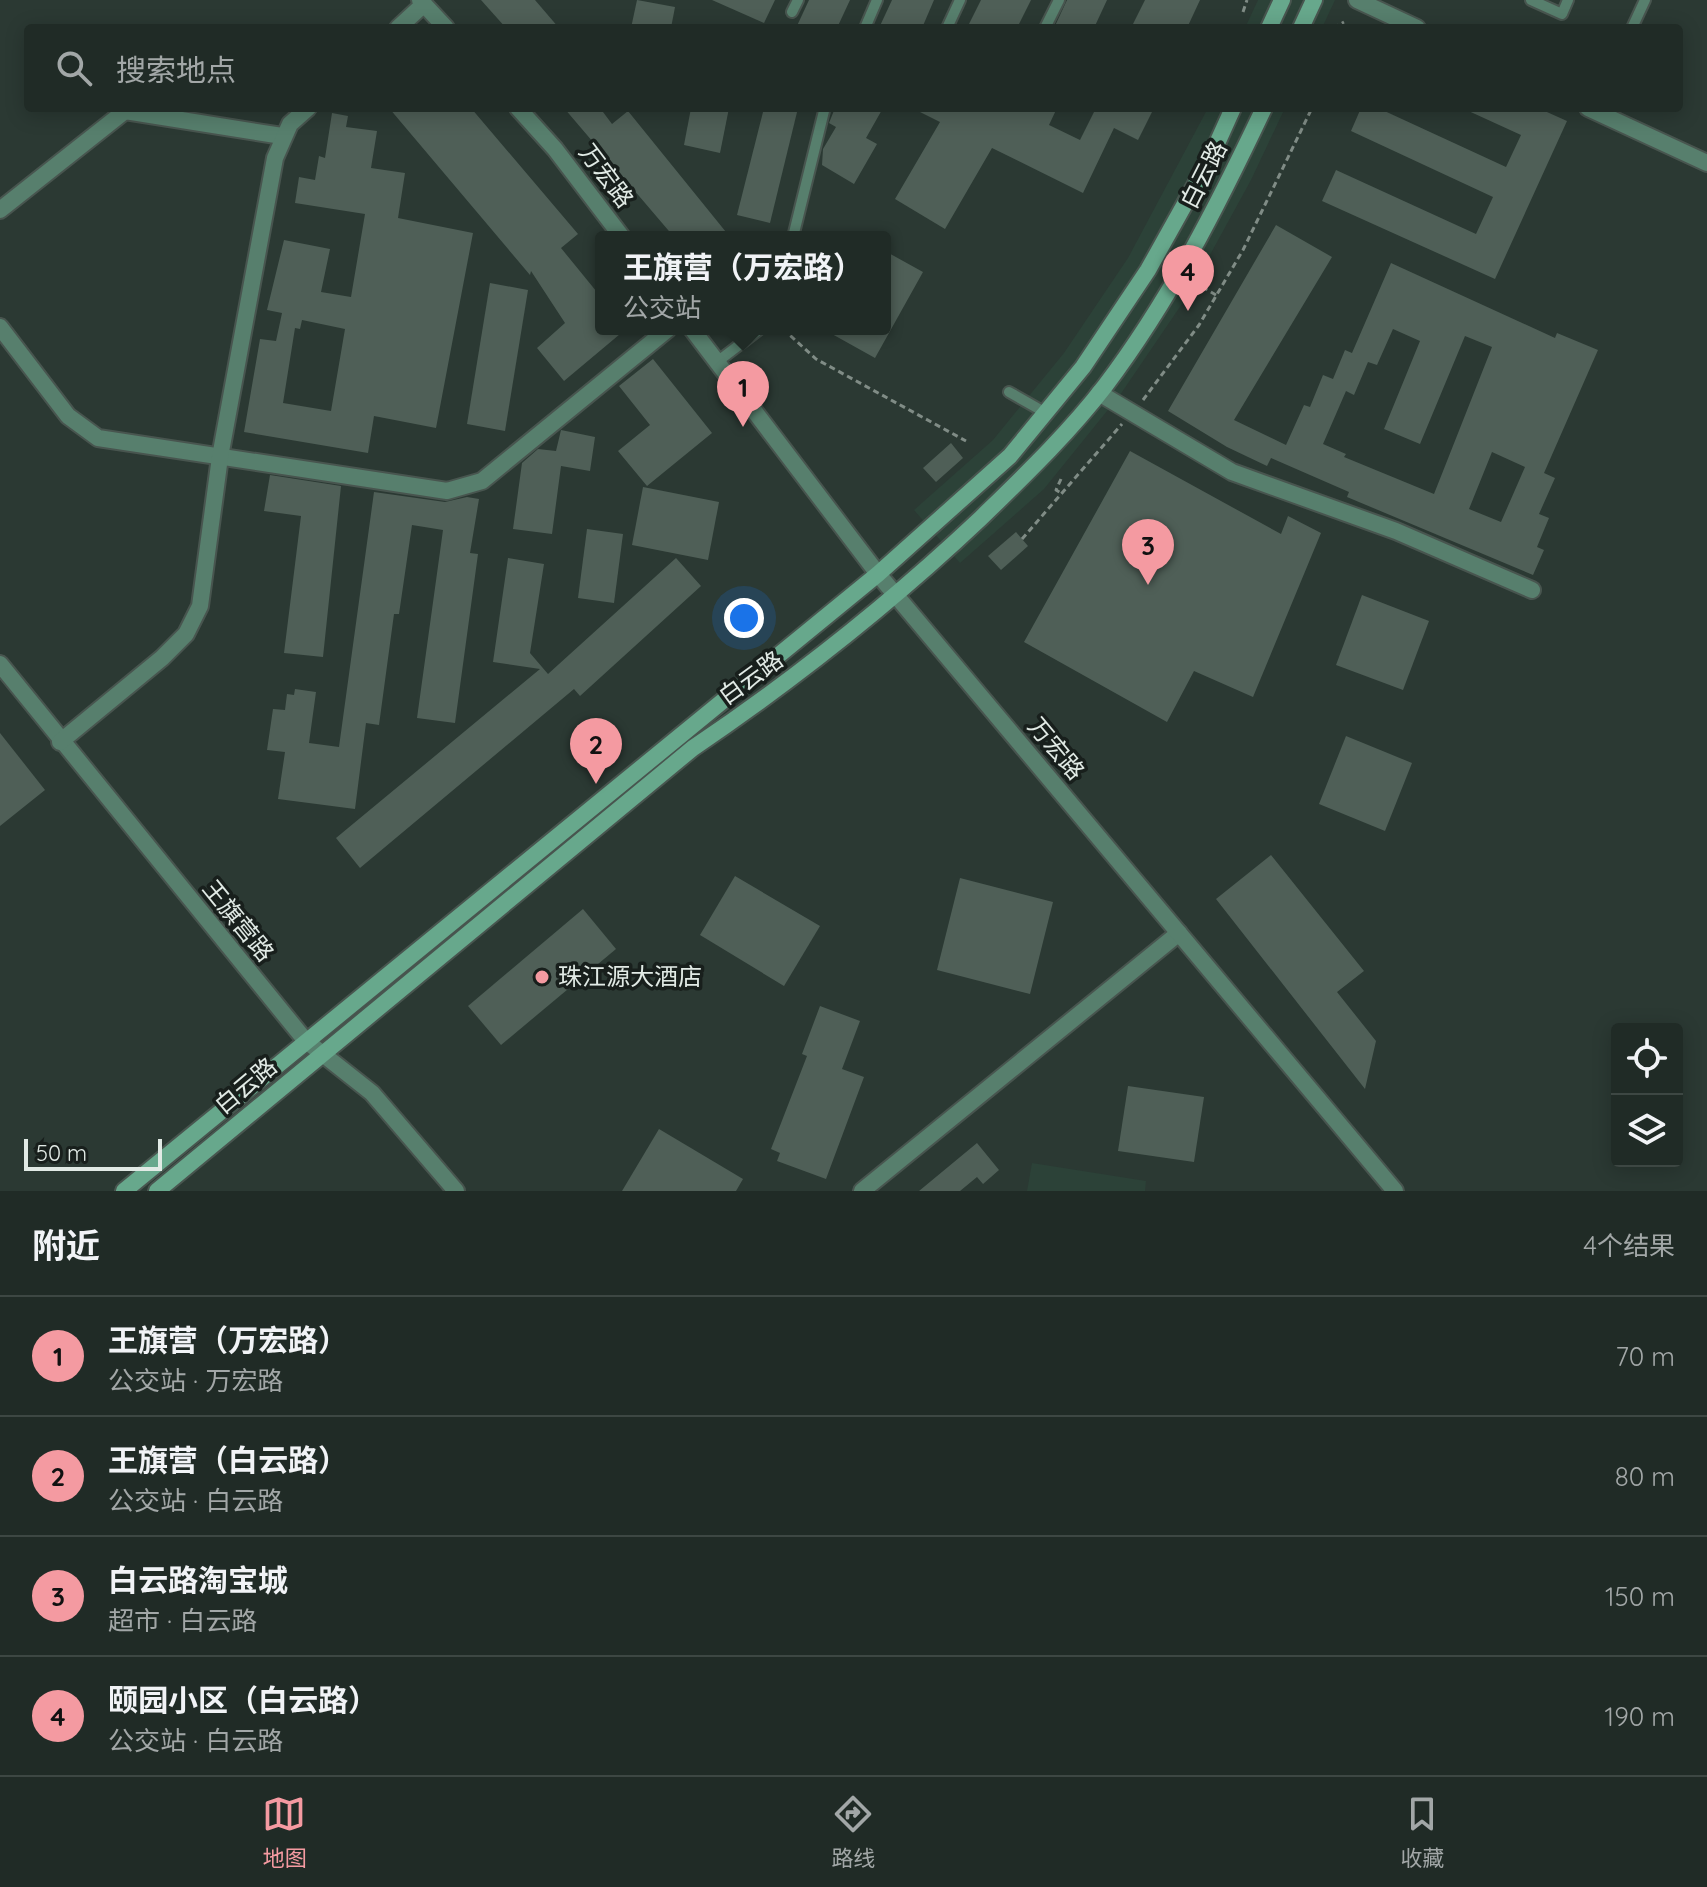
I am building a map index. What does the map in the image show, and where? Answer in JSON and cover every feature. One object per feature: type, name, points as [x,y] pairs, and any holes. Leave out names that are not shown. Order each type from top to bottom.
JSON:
[{"type":"main road","points":[[1271,24],[1282,0]]},
{"type":"main road","points":[[1303,24],[1314,0]]},
{"type":"main road","name":"白云路","points":[[124,1191],[878,574],[1010,456],[1083,367],[1148,270],[1210,159],[1231,112]]},
{"type":"main road","name":"白云路","points":[[157,1191],[693,748],[768,698],[896,596],[1020,480],[1099,393],[1172,288],[1228,185],[1262,112]]},
{"type":"street","points":[[1357,0],[1408,24]]},
{"type":"street","points":[[402,24],[422,2],[442,24]]},
{"type":"street","points":[[0,210],[124,112]]},
{"type":"street","points":[[131,112],[282,136]]},
{"type":"street","points":[[60,742],[186,634],[200,606],[220,457],[275,158],[282,136],[304,112]]},
{"type":"street","name":"万宏路","points":[[522,112],[555,149],[617,231]]},
{"type":"street","points":[[1599,112],[1707,163]]},
{"type":"street","points":[[0,327],[82,429],[98,438],[447,491],[482,481],[661,335]]},
{"type":"street","name":"万宏路","points":[[697,335],[878,574],[1395,1191]]},
{"type":"street","points":[[1099,393],[1232,472],[1396,531],[1532,590]]},
{"type":"street","name":"王旗营路","points":[[0,664],[60,742],[305,1040],[320,1055],[372,1093],[456,1191]]},
{"type":"street","points":[[862,1191],[1179,933]]},
{"type":"lane","points":[[792,12],[798,0]]},
{"type":"lane","points":[[867,24],[877,0]]},
{"type":"lane","points":[[949,24],[960,0]]},
{"type":"lane","points":[[1047,24],[1059,0]]},
{"type":"lane","points":[[1531,0],[1562,14],[1568,0]]},
{"type":"lane","points":[[1634,24],[1645,0]]},
{"type":"lane","points":[[794,231],[824,112]]},
{"type":"lane","points":[[717,362],[752,335]]},
{"type":"lane","points":[[1009,392],[1046,413]]},
{"type":"path","points":[[1243,12],[1247,0]]},
{"type":"path","points":[[1340,24],[1344,22]]},
{"type":"path","points":[[1140,403],[1199,325],[1310,112]]},
{"type":"path","points":[[1209,277],[1204,288],[1216,295]]},
{"type":"path","points":[[790,335],[816,359],[966,441]]},
{"type":"path","points":[[1022,539],[1122,424]]},
{"type":"path","points":[[1061,479],[1056,490],[1063,494]]},
{"type":"shaded area","points":[[1258,0],[1335,0],[1324,24],[1247,24]]},
{"type":"shaded area","points":[[1206,112],[1283,112],[1251,180],[1188,295],[1120,395],[1044,489],[960,563],[914,510],[993,440],[1064,353],[1128,258]]},
{"type":"shaded area","points":[[1032,1163],[1146,1181],[1145,1191],[1027,1191]]},
{"type":"building","points":[[481,0],[535,0],[556,24],[502,24]]},
{"type":"building","points":[[637,0],[675,7],[672,24],[632,24]]},
{"type":"building","points":[[712,0],[775,0],[764,23]]},
{"type":"building","points":[[809,0],[850,0],[839,24],[798,24]]},
{"type":"building","points":[[892,0],[934,0],[924,24],[881,24]]},
{"type":"building","points":[[981,0],[1031,0],[1019,24],[969,24]]},
{"type":"building","points":[[1067,0],[1107,0],[1096,24],[1056,24]]},
{"type":"building","points":[[1145,0],[1200,0],[1189,24],[1133,24]]},
{"type":"building","points":[[392,112],[474,112],[578,234],[561,248],[595,290],[595,335],[619,335],[564,381],[537,348],[565,323],[531,271],[530,275]]},
{"type":"building","points":[[567,112],[603,112],[612,124],[629,112],[725,231],[669,231]]},
{"type":"building","points":[[690,112],[728,112],[720,153],[684,145]]},
{"type":"building","points":[[763,112],[797,112],[770,223],[737,215]]},
{"type":"building","points":[[833,112],[881,112],[866,138],[877,144],[854,184],[822,165],[823,149],[836,127],[829,123]]},
{"type":"building","points":[[920,112],[1055,112],[1049,125],[1080,140],[1094,112],[1152,112],[1138,140],[1114,128],[1083,193],[992,148],[945,229],[895,199],[940,122]]},
{"type":"building","points":[[1359,112],[1387,112],[1506,167],[1521,135],[1471,112],[1547,112],[1567,121],[1495,279],[1322,201],[1336,170],[1476,234],[1493,197],[1351,131]]},
{"type":"building","points":[[332,113],[348,116],[346,127],[377,131],[371,168],[405,173],[398,218],[473,233],[436,428],[374,416],[368,453],[244,432],[260,339],[276,341],[282,313],[267,310],[284,240],[330,249],[321,292],[351,297],[365,214],[295,203],[299,177],[315,180],[319,156],[325,158]],"holes":[[[302,320],[345,329],[331,411],[283,403],[295,328],[300,329]]]},
{"type":"building","points":[[1276,225],[1332,257],[1234,420],[1286,445],[1304,405],[1310,407],[1323,375],[1333,379],[1345,350],[1352,353],[1391,263],[1555,338],[1557,333],[1598,350],[1544,473],[1555,478],[1539,514],[1549,518],[1537,547],[1544,550],[1533,575],[1347,497],[1349,492],[1271,458],[1267,466],[1227,447],[1168,411]],"holes":[[[1393,329],[1420,341],[1384,429],[1420,444],[1465,336],[1492,347],[1434,494],[1344,457],[1346,454],[1323,444],[1346,391],[1354,395],[1368,362],[1377,365]],[[1492,452],[1525,467],[1501,522],[1469,509]]]},
{"type":"building","points":[[891,254],[923,272],[891,329]]},
{"type":"building","points":[[490,283],[528,290],[505,431],[467,424]]},
{"type":"building","points":[[834,335],[888,335],[875,358]]},
{"type":"building","points":[[653,359],[712,433],[647,486],[618,451],[650,425],[619,386]]},
{"type":"building","points":[[561,430],[595,437],[590,471],[561,466],[552,534],[513,529],[522,463],[538,449],[556,451]]},
{"type":"building","points":[[951,443],[963,458],[936,482],[923,468]]},
{"type":"building","points":[[1130,451],[1281,534],[1288,516],[1321,533],[1253,697],[1194,671],[1167,722],[1024,642]]},
{"type":"building","points":[[270,475],[341,486],[323,657],[284,653],[301,516],[264,511]]},
{"type":"building","points":[[643,487],[719,502],[708,560],[632,545]]},
{"type":"building","points":[[374,492],[445,502],[467,497],[479,499],[470,553],[478,554],[455,723],[417,718],[443,530],[412,525],[399,614],[394,614],[379,725],[366,723],[355,809],[278,799],[285,752],[267,750],[273,709],[285,710],[287,694],[294,695],[295,689],[316,692],[309,743],[339,747]]},
{"type":"building","points":[[587,529],[623,534],[614,603],[578,598]]},
{"type":"building","points":[[1016,532],[1028,546],[1001,570],[988,556]]},
{"type":"building","points":[[508,558],[544,564],[530,653],[548,674],[676,558],[701,586],[580,696],[574,689],[360,868],[336,838],[540,669],[493,662]]},
{"type":"building","points":[[1362,595],[1429,621],[1403,690],[1336,665]]},
{"type":"building","points":[[0,733],[45,790],[0,826]]},
{"type":"building","points":[[1346,736],[1412,763],[1385,831],[1319,804]]},
{"type":"building","points":[[1271,855],[1364,971],[1337,992],[1376,1041],[1365,1089],[1216,899]]},
{"type":"building","points":[[735,876],[820,926],[784,986],[700,935]]},
{"type":"building","points":[[960,878],[1053,902],[1030,994],[937,970]]},
{"type":"building","name":"珠江源大酒店","points":[[583,909],[616,949],[501,1045],[468,1006]]},
{"type":"building","points":[[820,1006],[860,1021],[842,1069],[864,1077],[826,1179],[777,1161],[780,1153],[771,1149],[807,1056],[802,1054]]},
{"type":"building","points":[[1128,1086],[1204,1097],[1194,1162],[1118,1151]]},
{"type":"building","points":[[659,1129],[743,1179],[736,1191],[622,1191]]},
{"type":"building","points":[[977,1143],[999,1170],[983,1184],[977,1177],[960,1191],[919,1191]]},
{"type":"place","name":"颐园小区（白云路）","points":[[1188,311]]},
{"type":"place","name":"王旗营（万宏路）","points":[[743,427]]},
{"type":"place","name":"白云路淘宝城","points":[[1148,585]]},
{"type":"place","name":"王旗营（白云路）","points":[[596,784]]},
{"type":"place","name":"珠江源大酒店","points":[[542,977]]}]
